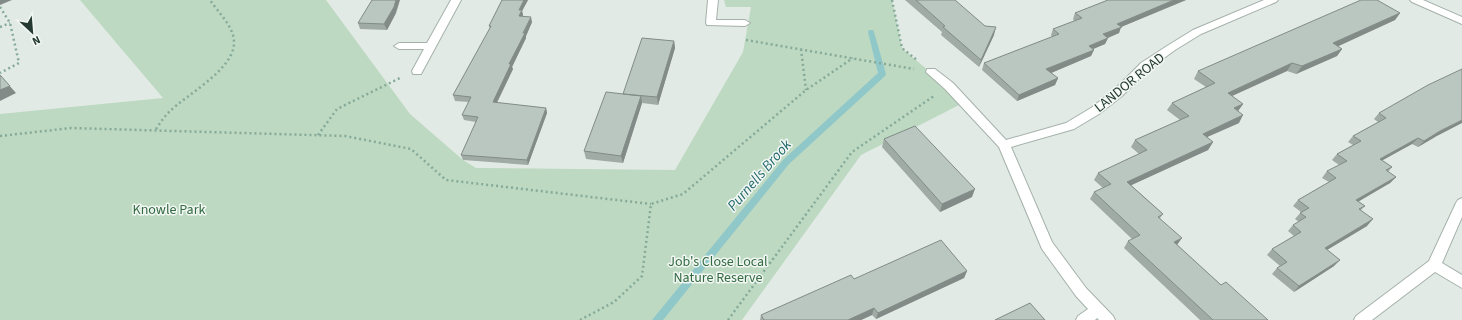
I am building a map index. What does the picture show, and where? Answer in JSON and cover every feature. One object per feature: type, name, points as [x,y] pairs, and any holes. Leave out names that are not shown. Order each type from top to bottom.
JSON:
[{"type":"street","points":[[417,71],[456,0]]},
{"type":"street","points":[[713,0],[711,23],[746,23]]},
{"type":"street","name":"LANDOR ROAD","points":[[1004,145],[1070,126],[1095,111],[1118,93],[1145,66],[1171,48],[1197,32],[1273,0]]},
{"type":"street","points":[[1415,0],[1462,21]]},
{"type":"street","points":[[399,46],[431,46]]},
{"type":"street","points":[[931,72],[949,86],[1004,145],[1047,245],[1081,292],[1103,315],[1083,320]]},
{"type":"street","points":[[1361,320],[1434,265],[1462,203]]},
{"type":"street","points":[[1434,265],[1462,282]]},
{"type":"path","points":[[156,130],[168,113],[209,80],[231,55],[234,43],[230,30],[210,0]]},
{"type":"path","points":[[892,0],[902,48],[931,72]]},
{"type":"path","points":[[0,7],[10,23],[19,63],[0,73]]},
{"type":"path","points":[[0,27],[10,23]]},
{"type":"path","points":[[746,23],[746,36],[744,40],[931,72]]},
{"type":"path","points":[[800,49],[806,90]]},
{"type":"path","points":[[0,136],[71,128],[345,136],[411,149],[446,180],[651,204],[683,194],[806,90],[853,58]]},
{"type":"path","points":[[318,135],[337,109],[387,83],[417,71]]},
{"type":"path","points":[[728,320],[852,152],[949,86]]},
{"type":"path","points":[[580,320],[614,302],[642,276],[651,204]]},
{"type":"green space","name":"Knowle Park","points":[[80,0],[326,0],[410,114],[463,160],[476,168],[675,170],[743,52],[751,7],[726,7],[724,0],[892,0],[902,48],[965,102],[861,155],[742,320],[0,320],[0,114],[163,98]]},
{"type":"building","points":[[372,0],[396,0],[394,7],[384,24],[358,23]]},
{"type":"building","points":[[502,0],[524,0],[519,10],[522,10],[519,16],[531,17],[493,102],[546,108],[527,160],[461,155],[478,117],[462,115],[471,97],[453,95],[491,26],[489,26]]},
{"type":"building","points":[[916,0],[955,0],[985,26],[996,27],[981,60],[943,27],[945,26]]},
{"type":"building","points":[[1108,0],[1174,0],[1117,24],[1122,27],[1103,34],[1108,38],[1089,46],[1094,50],[1046,69],[1058,78],[1019,95],[984,63],[1059,34],[1053,29],[1082,18],[1075,13]]},
{"type":"building","points":[[1361,0],[1377,0],[1400,13],[1333,43],[1342,49],[1302,66],[1292,63],[1228,93],[1243,104],[1234,108],[1243,115],[1203,134],[1213,142],[1127,182],[1163,214],[1158,217],[1182,238],[1174,242],[1221,285],[1226,282],[1268,320],[1213,320],[1128,241],[1140,235],[1094,192],[1111,184],[1098,173],[1147,150],[1135,140],[1189,116],[1172,103],[1215,83],[1198,71]]},
{"type":"building","points":[[642,38],[674,41],[657,97],[623,94]]},
{"type":"building","points":[[1462,69],[1462,120],[1424,141],[1418,138],[1380,159],[1392,167],[1386,170],[1396,177],[1356,200],[1365,206],[1359,209],[1373,219],[1325,248],[1340,260],[1299,286],[1277,268],[1287,262],[1272,249],[1301,232],[1293,225],[1306,217],[1300,213],[1309,208],[1298,200],[1336,178],[1327,171],[1347,161],[1337,154],[1361,141],[1353,136],[1386,118],[1379,113],[1428,85]]},
{"type":"building","points":[[0,75],[10,86],[0,90]]},
{"type":"building","points":[[606,92],[641,96],[621,156],[584,151]]},
{"type":"building","points":[[915,126],[975,189],[942,204],[884,139]]},
{"type":"building","points":[[941,240],[967,271],[878,313],[874,308],[848,320],[764,320],[761,315],[851,275],[854,279]]},
{"type":"building","points":[[1030,303],[1045,320],[995,320]]},
{"type":"waterway","name":"Purnells Brook","points":[[657,320],[786,162],[882,74],[871,32]]},
{"type":"park label","name":"Job's Close Local Nature Reserve","points":[[718,270]]}]
